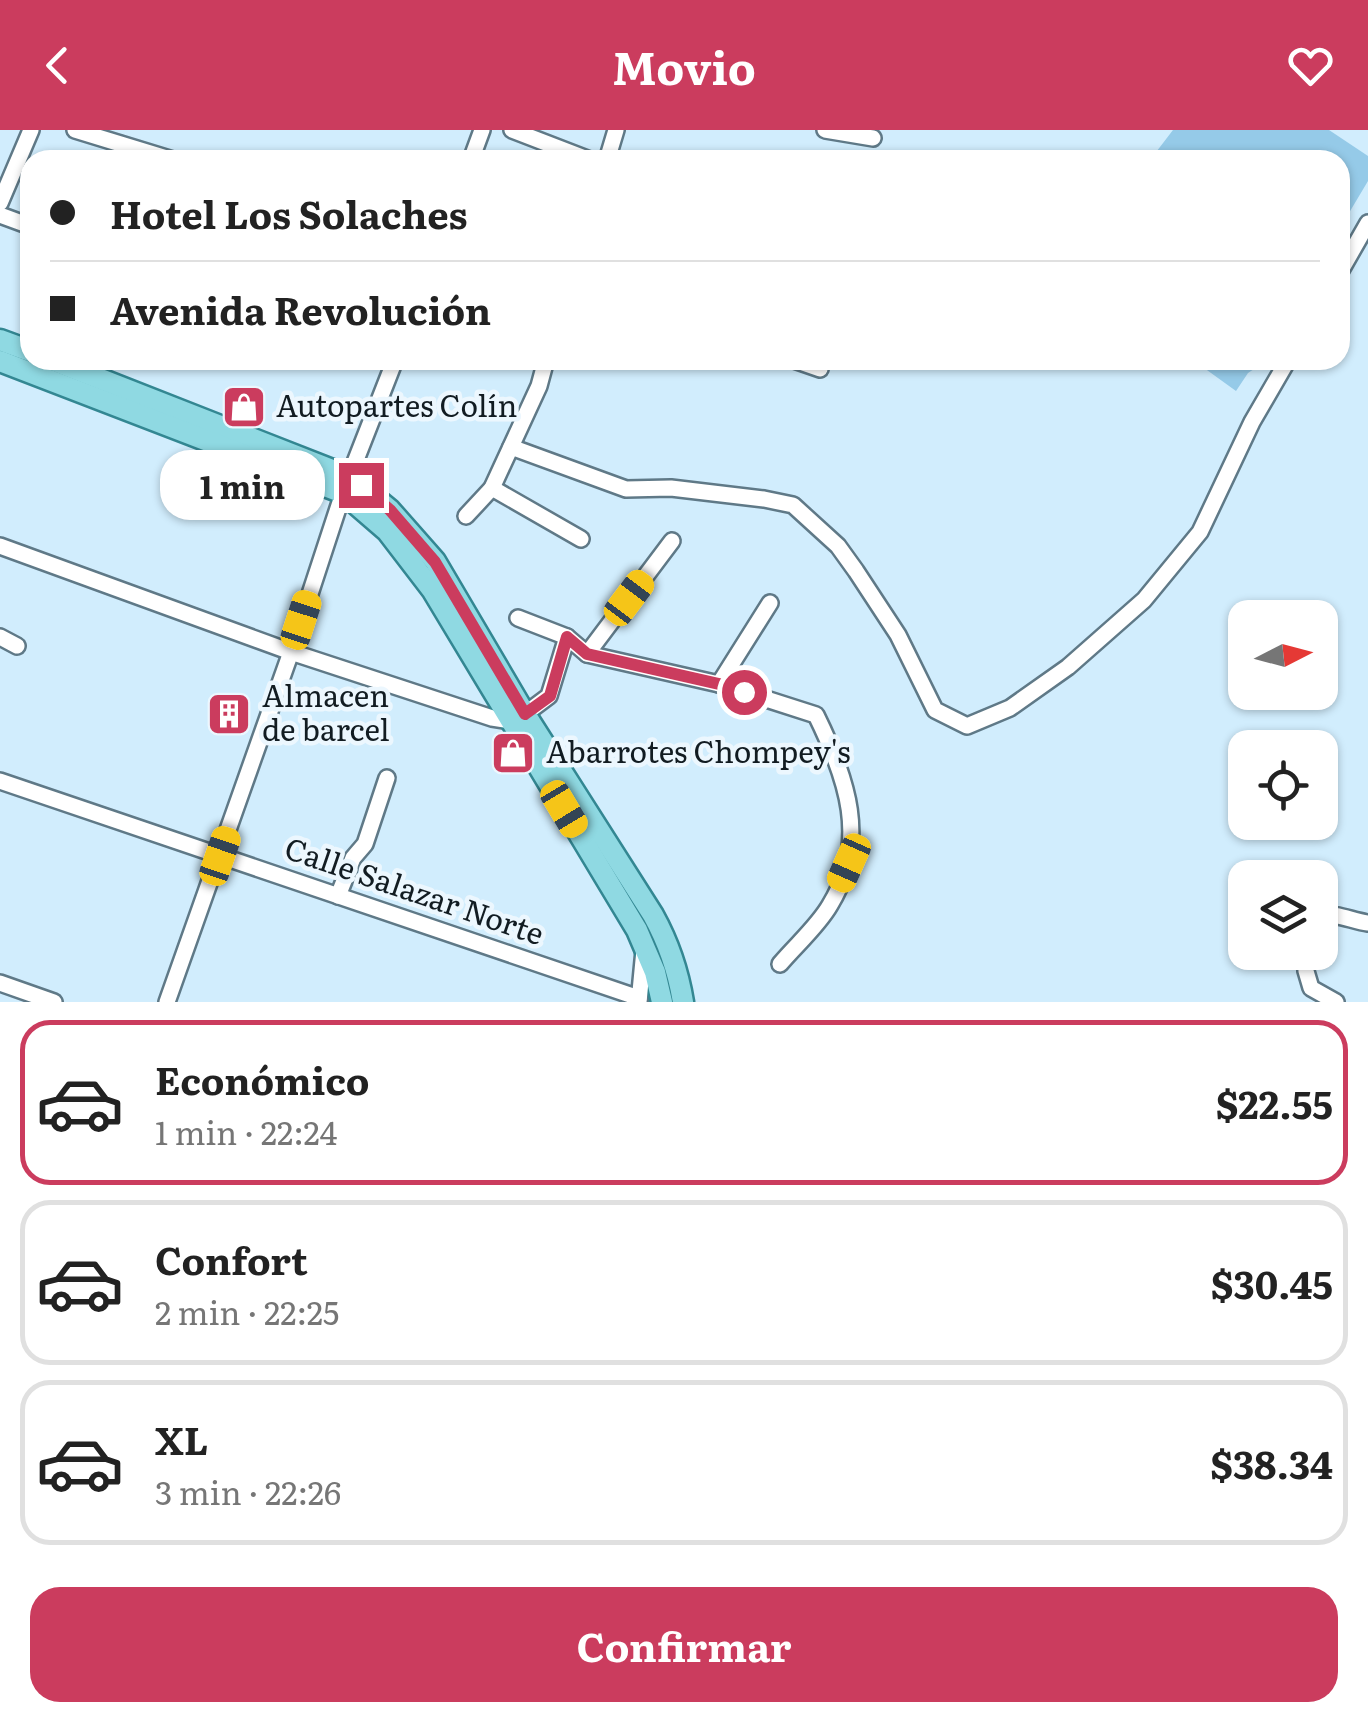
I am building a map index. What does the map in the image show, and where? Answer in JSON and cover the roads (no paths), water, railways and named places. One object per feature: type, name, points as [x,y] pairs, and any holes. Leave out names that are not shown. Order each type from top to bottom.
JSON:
[{"type":"main road","points":[[25,370],[347,485]]},
{"type":"main road","points":[[76,370],[347,485],[353,499],[387,530],[413,562],[660,928],[684,1002]]},
{"type":"main road","points":[[518,718],[644,946],[662,1002]]},
{"type":"street","points":[[75,130],[140,150]]},
{"type":"street","points":[[512,130],[564,150]]},
{"type":"street","points":[[831,130],[874,138]]},
{"type":"street","points":[[0,203],[20,156]]},
{"type":"street","points":[[1350,254],[1368,223]]},
{"type":"street","points":[[167,1002],[347,485],[391,370]]},
{"type":"street","points":[[466,516],[492,488],[543,370]]},
{"type":"street","points":[[511,447],[626,489],[686,490],[793,505],[838,546],[856,571],[898,636],[936,710],[967,726],[1010,708],[1068,667],[1144,600],[1200,532],[1252,422],[1282,370]]},
{"type":"street","points":[[492,488],[581,539]]},
{"type":"street","points":[[587,654],[672,541]]},
{"type":"street","points":[[0,546],[291,652],[492,718],[518,718],[550,696],[567,637]]},
{"type":"street","points":[[719,684],[770,603]]},
{"type":"street","points":[[518,618],[567,637],[587,654],[719,684],[816,715],[846,786],[852,836],[849,863],[830,907],[780,964]]},
{"type":"street","points":[[0,637],[18,646]]},
{"type":"street","points":[[338,896],[353,858],[365,844],[387,778]]},
{"type":"street","name":"Calle Salazar Norte","points":[[0,782],[639,1000]]},
{"type":"street","points":[[1338,916],[1368,923]]},
{"type":"street","points":[[639,1000],[644,946]]},
{"type":"street","points":[[1306,970],[1311,988],[1336,1002]]},
{"type":"street","points":[[0,983],[54,1002]]},
{"type":"place","name":"Autopartes Colín","points":[[244,407]]},
{"type":"place","name":"Almacen de barcel","points":[[229,714]]},
{"type":"place","name":"Abarrotes Chompey's","points":[[513,753]]}]
